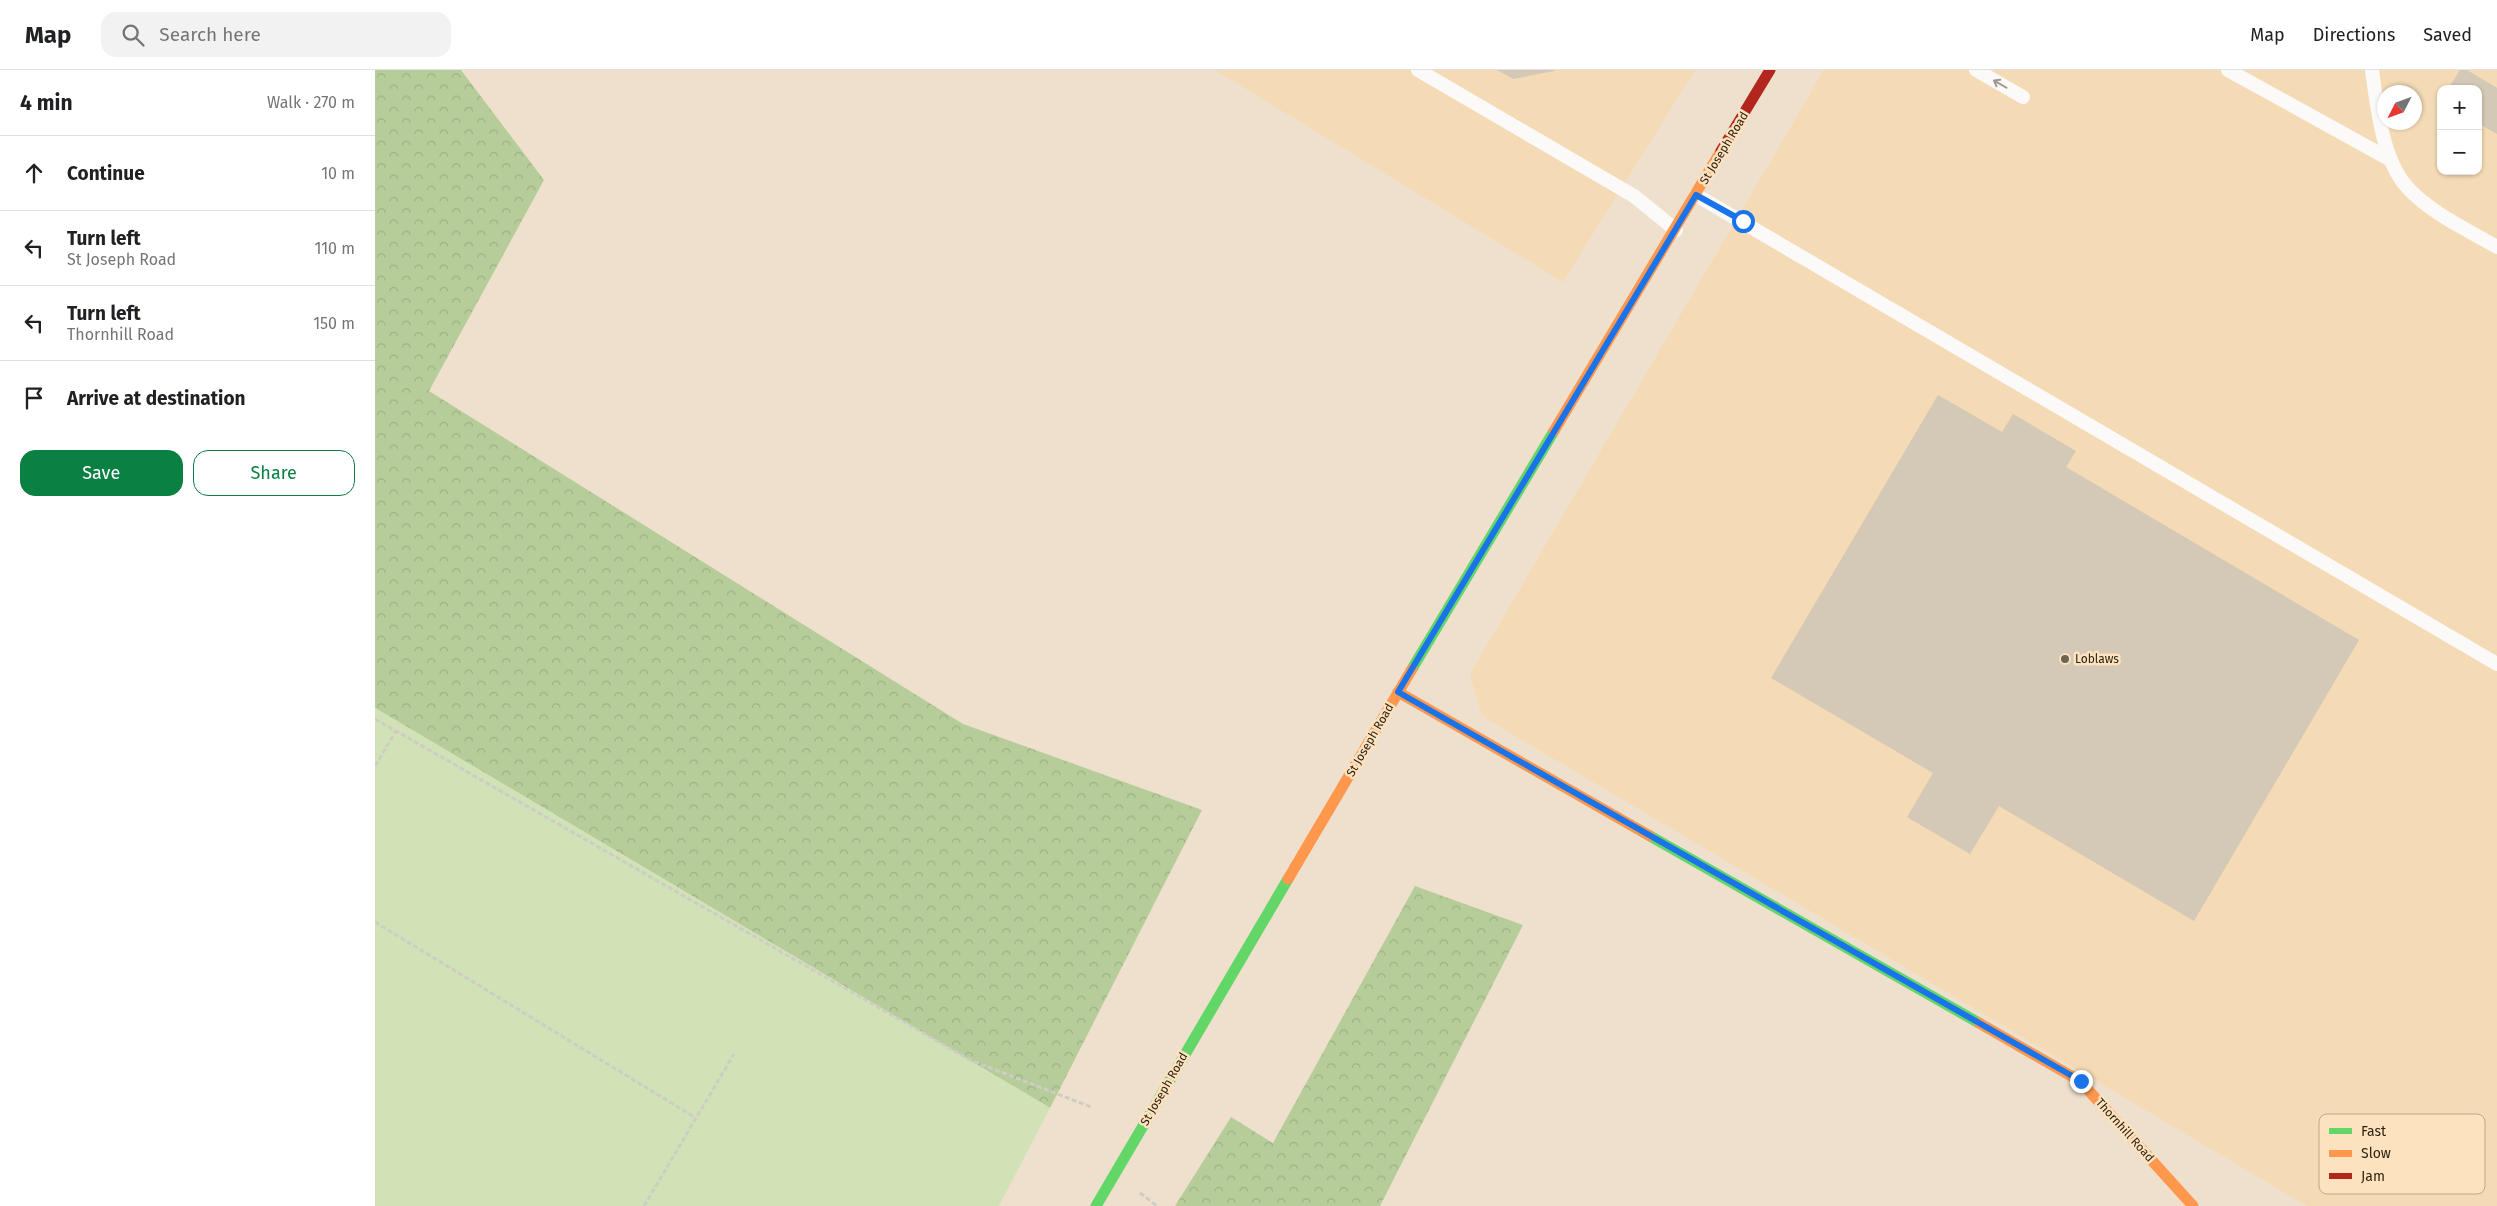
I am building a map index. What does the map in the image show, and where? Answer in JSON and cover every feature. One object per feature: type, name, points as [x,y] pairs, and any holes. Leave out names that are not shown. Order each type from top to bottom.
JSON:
[{"type":"street","name":"St Joseph Road","points":[[1096,1206],[1398,692],[1770,70]]},
{"type":"street","name":"Thornhill Road","points":[[1398,692],[2081,1081],[2193,1206]]},
{"type":"lane","points":[[1418,70],[1634,196],[1676,230]]},
{"type":"lane","points":[[1976,70],[2023,97]]},
{"type":"lane","points":[[2228,70],[2391,160]]},
{"type":"lane","points":[[2372,70],[2379,116],[2391,160],[2406,187],[2438,213],[2497,247]]},
{"type":"lane","points":[[1696,195],[2497,664]]},
{"type":"path","points":[[375,719],[970,1060],[1091,1107]]},
{"type":"path","points":[[375,766],[396,731]]},
{"type":"path","points":[[375,922],[696,1118]]},
{"type":"path","points":[[644,1206],[734,1054]]},
{"type":"shaded area","points":[[1215,70],[1695,70],[1563,282]]},
{"type":"shaded area","points":[[1824,70],[2497,70],[2497,1206],[2307,1206],[1482,716],[1470,674]]},
{"type":"green space","points":[[375,70],[461,70],[544,180],[429,391],[963,724],[1202,810],[1050,1108],[375,708]]},
{"type":"green space","points":[[375,708],[1050,1108],[999,1206],[375,1206]]},
{"type":"green space","points":[[1415,886],[1523,925],[1380,1206],[1175,1206],[1231,1117],[1273,1143]]},
{"type":"building","points":[[1497,70],[1554,70],[1554,71],[1513,79]]},
{"type":"building","points":[[2460,70],[2467,70],[2497,88],[2497,134],[2482,125],[2482,85],[2451,85]]},
{"type":"building","name":"Loblaws","points":[[1938,395],[2002,432],[2013,414],[2076,451],[2066,467],[2359,640],[2194,921],[1999,806],[1970,854],[1907,817],[1933,773],[1771,678]]},
{"type":"traffic: fast","points":[[1412,669],[1554,431]]},
{"type":"traffic: fast","points":[[1650,836],[1979,1023]]},
{"type":"traffic: fast","points":[[1096,1206],[1288,879]]},
{"type":"traffic: slow","points":[[1554,431],[1721,151]]},
{"type":"traffic: slow","points":[[1288,879],[1412,669]]},
{"type":"traffic: slow","points":[[1398,692],[1650,836]]},
{"type":"traffic: slow","points":[[1979,1023],[2080,1081],[2193,1206]]},
{"type":"traffic: jam","points":[[1721,151],[1770,70]]},
{"type":"place","name":"Loblaws","points":[[2065,659]]},
{"type":"route","points":[[1743,221],[1696,195],[1398,692],[2081,1081]]}]
